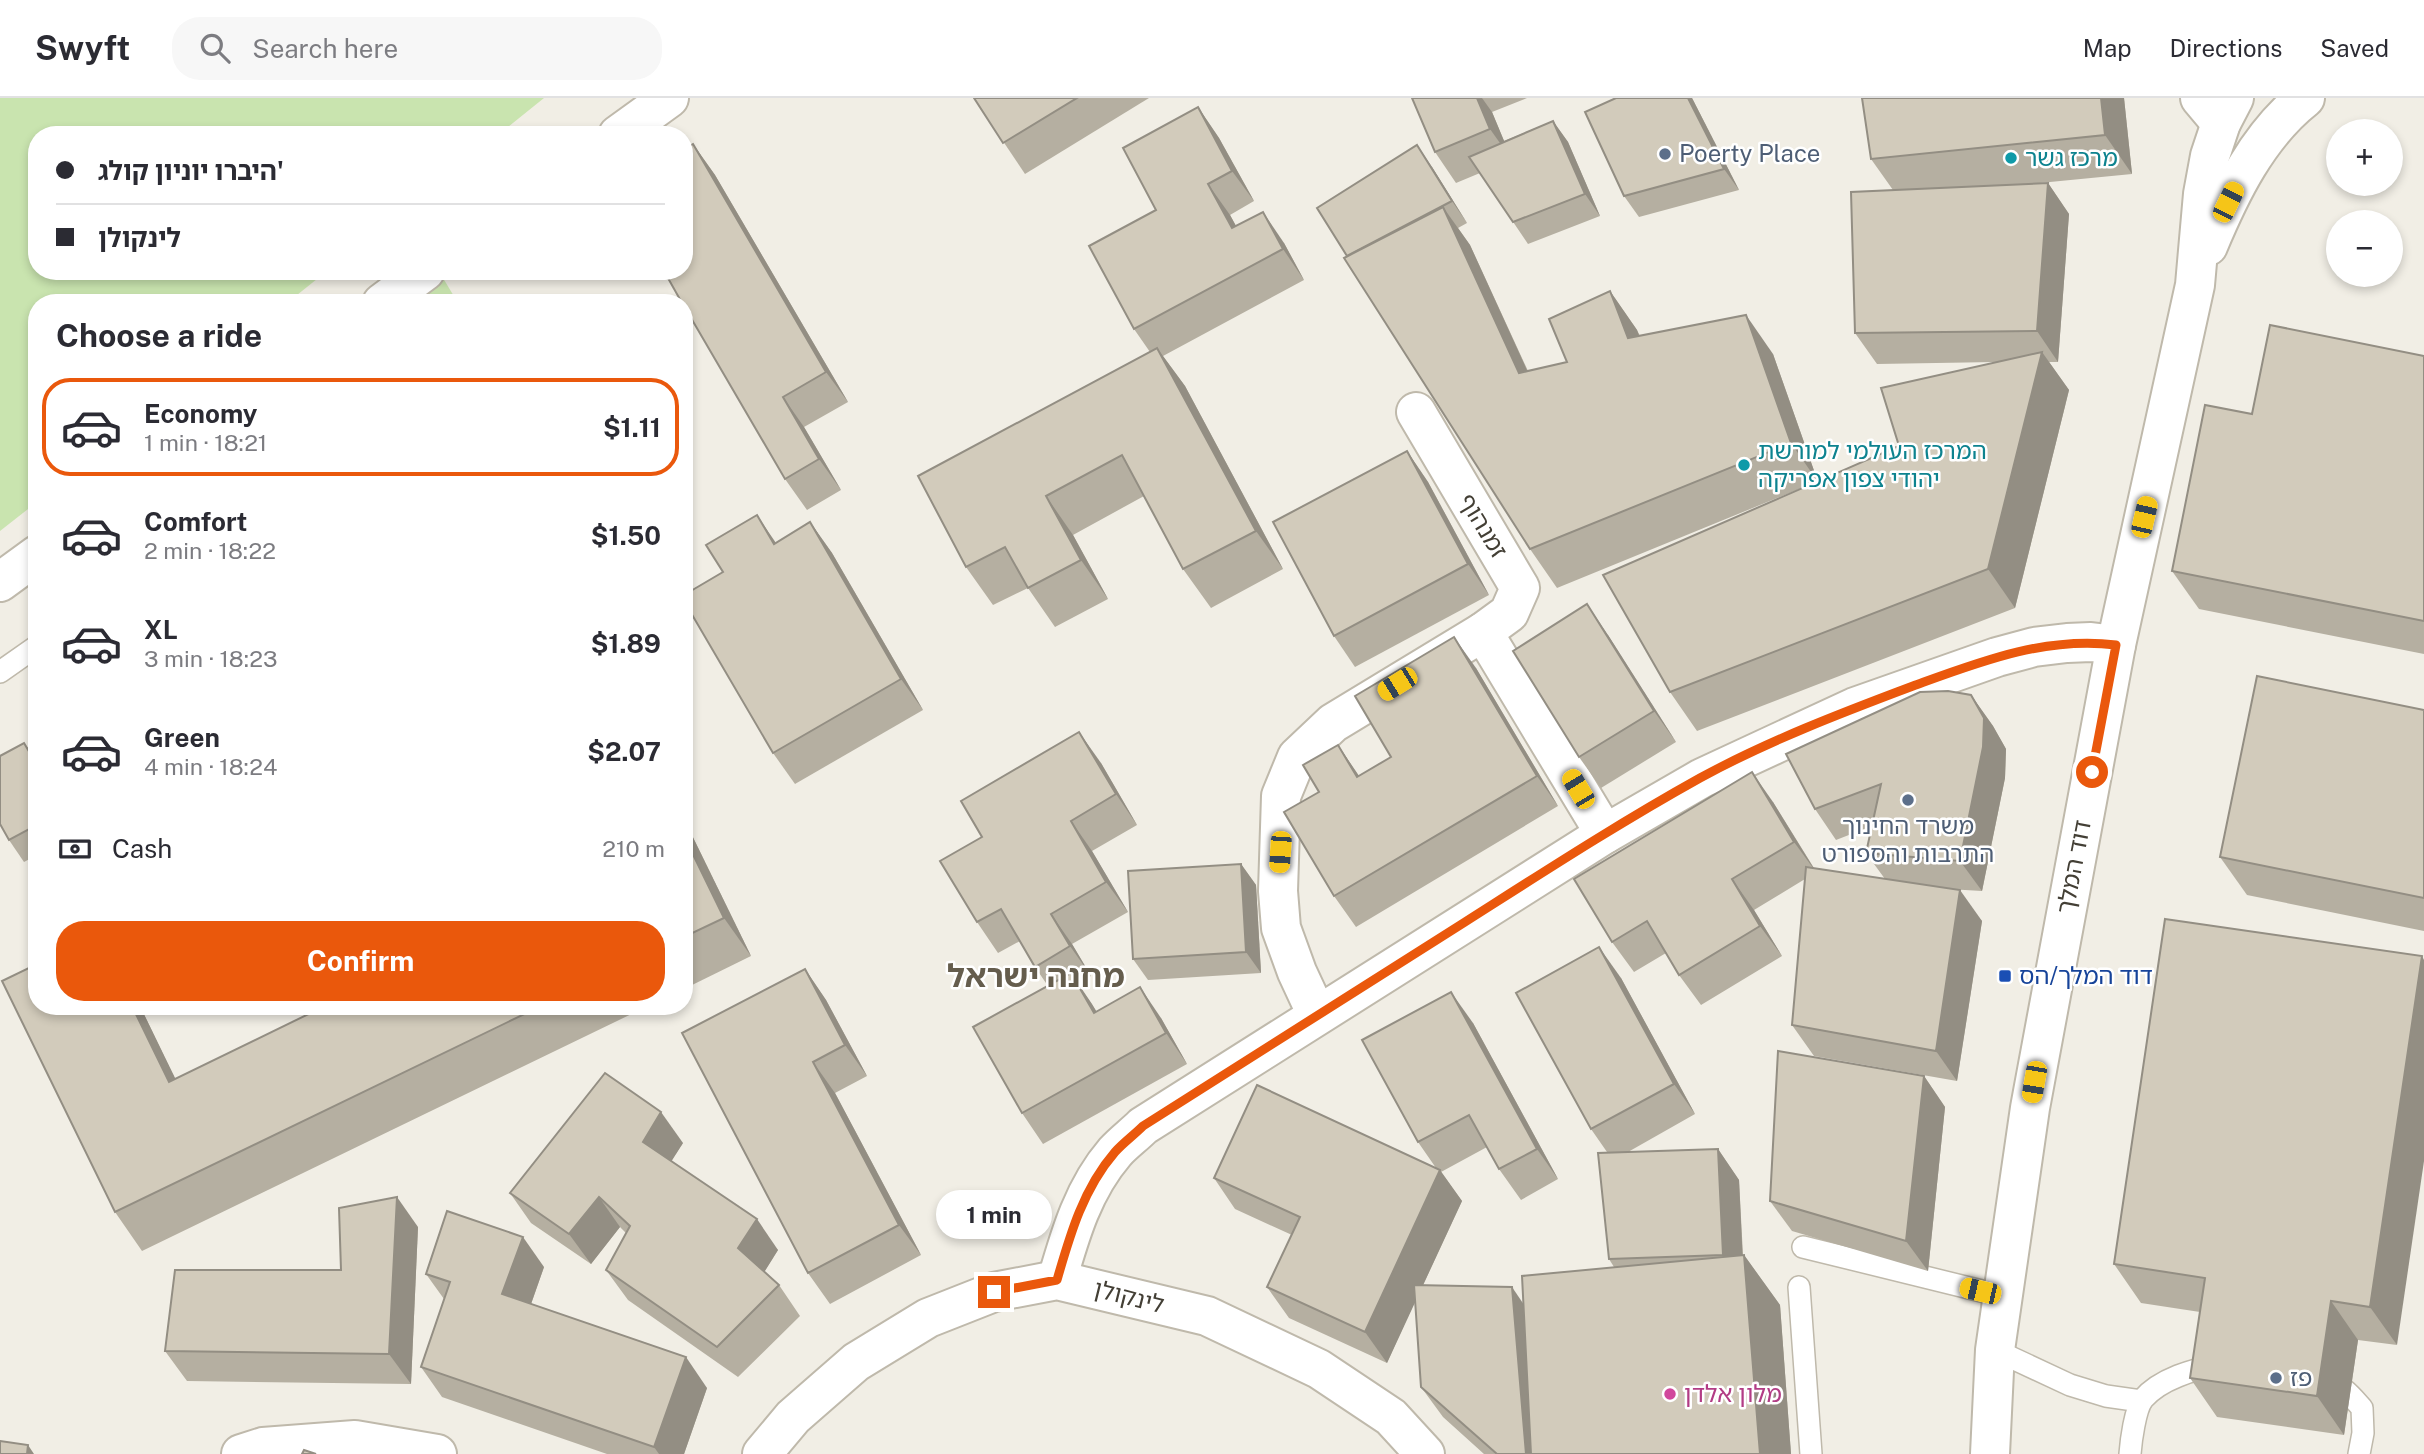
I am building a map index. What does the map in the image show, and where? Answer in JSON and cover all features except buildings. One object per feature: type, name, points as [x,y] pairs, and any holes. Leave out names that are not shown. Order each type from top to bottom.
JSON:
[{"type":"street","points":[[630,126],[669,98]]},
{"type":"street","name":"דוד המלך","points":[[2195,285],[2219,221],[2237,184],[2256,152],[2305,98]]},
{"type":"street","name":"דוד המלך","points":[[1990,1454],[1995,1350],[2001,1296],[2030,1108],[2116,645],[2195,285],[2203,194],[2218,107]]},
{"type":"street","points":[[394,294],[413,280]]},
{"type":"street","name":"זמנהוף","points":[[1416,412],[1520,588],[1509,613],[1483,632]]},
{"type":"street","points":[[0,582],[28,562]]},
{"type":"street","points":[[1317,1015],[1281,928],[1278,891],[1281,796],[1297,757],[1333,723],[1483,632],[1605,834]]},
{"type":"street","points":[[1057,1280],[1072,1228],[1086,1198],[1115,1153],[1143,1126],[1605,834],[1702,778],[1760,749],[1867,703],[1952,672],[2034,647],[2091,642],[2116,645]]},
{"type":"street","name":"לינקולן","points":[[761,1454],[793,1417],[856,1362],[928,1318],[994,1292],[1057,1280],[1207,1316],[1319,1369],[1391,1417],[1425,1454]]},
{"type":"street","points":[[241,1454],[263,1447],[355,1440],[437,1454]]},
{"type":"lane","points":[[0,672],[28,652]]},
{"type":"lane","points":[[1803,1247],[2001,1296]]},
{"type":"lane","points":[[1800,1287],[1811,1454]]},
{"type":"lane","points":[[1995,1350],[2070,1385],[2106,1396],[2141,1401]]},
{"type":"lane","points":[[2130,1454],[2141,1401],[2159,1387],[2193,1369],[2225,1364],[2239,1366]]},
{"type":"lane","points":[[2306,1377],[2332,1382],[2349,1393],[2362,1408],[2360,1454]]},
{"type":"green space","points":[[0,98],[544,98],[509,126],[28,126],[28,280],[316,280],[298,294],[28,294],[28,509],[0,531]]},
{"type":"green space","points":[[431,280],[444,280],[453,294],[413,294]]},
{"type":"place","name":"Poerty Place","points":[[1665,154]]},
{"type":"place","name":"מרכז גשר","points":[[2011,158]]},
{"type":"place","name":"המרכז העולמי למורשת יהודי צפון אפריקה","points":[[1744,465]]},
{"type":"place","name":"משרד החינוך התרבות והספורט","points":[[1908,800]]},
{"type":"place","name":"דוד המלך/הס","points":[[2005,976]]},
{"type":"place","name":"פז","points":[[2276,1378]]},
{"type":"place","name":"מלון אלדן","points":[[1670,1394]]},
{"type":"district","name":"מחנה ישראל","points":[[1036,976]]},
{"type":"route","points":[[994,1292],[1057,1280],[1072,1228],[1090,1188],[1115,1153],[1143,1126],[1605,834],[1702,778],[1760,749],[1855,707],[1997,657],[2034,647],[2091,642],[2116,645],[2092,772]]}]
